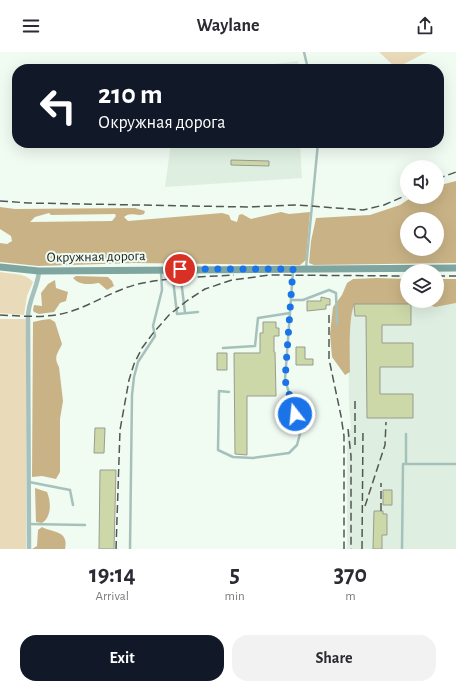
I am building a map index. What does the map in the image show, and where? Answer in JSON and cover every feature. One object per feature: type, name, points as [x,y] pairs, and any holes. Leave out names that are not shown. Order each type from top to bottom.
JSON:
[{"type":"main road","name":"Окружная дорога","points":[[0,267],[39,271],[456,268]]},
{"type":"street","points":[[29,549],[28,312],[37,286],[39,271]]},
{"type":"lane","points":[[304,52],[307,64]]},
{"type":"lane","points":[[306,269],[318,148]]},
{"type":"lane","points":[[130,549],[132,395],[134,377],[138,362],[155,336],[152,326],[162,290],[161,269]]},
{"type":"lane","points":[[172,269],[177,314],[198,312]]},
{"type":"lane","points":[[180,269],[185,313]]},
{"type":"lane","points":[[229,392],[219,391],[218,450],[232,457],[253,458],[288,453],[297,445],[301,430],[285,380],[293,269]]},
{"type":"lane","points":[[291,300],[303,300],[328,290],[336,293],[337,324]]},
{"type":"lane","points":[[223,348],[255,346],[258,318],[290,313]]},
{"type":"lane","points":[[406,434],[406,464]]},
{"type":"lane","points":[[402,549],[403,464],[456,464]]},
{"type":"lane","points":[[28,482],[70,490],[73,505]]},
{"type":"lane","points":[[28,524],[85,525]]},
{"type":"shaded area","points":[[379,52],[427,52],[404,64],[392,64]]},
{"type":"shaded area","points":[[298,61],[298,64],[274,64]]},
{"type":"shaded area","points":[[170,148],[300,148],[302,178],[165,187]]},
{"type":"shaded area","points":[[456,181],[456,263],[314,265],[309,263],[311,241],[316,218],[370,215],[400,205],[444,204],[444,184]]},
{"type":"shaded area","points":[[0,207],[15,209],[135,208],[145,211],[144,214],[141,215],[127,215],[124,217],[128,221],[222,213],[229,215],[231,220],[237,222],[239,215],[242,214],[251,219],[281,212],[289,214],[310,212],[306,260],[300,265],[134,263],[38,266],[0,262],[0,243],[7,244],[12,241],[11,236],[0,229]],"holes":[[[49,213],[51,215],[115,214],[116,216],[112,221],[30,222],[35,217]]]},
{"type":"shaded area","points":[[0,272],[22,275],[33,282],[27,296],[24,315],[0,313]]},
{"type":"shaded area","points":[[76,276],[108,277],[114,286],[107,290],[99,283],[85,284],[76,281],[73,278]]},
{"type":"shaded area","points":[[353,279],[400,279],[400,304],[355,304],[350,326],[350,372],[345,375],[332,357],[330,334],[333,307],[342,295],[347,283]]},
{"type":"shaded area","points":[[444,279],[456,279],[456,303],[444,305]]},
{"type":"shaded area","points":[[55,280],[56,288],[68,292],[66,301],[60,303],[54,312],[39,314],[34,312],[34,305],[42,306],[41,293],[48,284]]},
{"type":"shaded area","points":[[348,285],[400,299],[400,308],[444,308],[444,300],[456,300],[456,549],[347,549],[347,432],[351,429],[349,404]]},
{"type":"shaded area","points":[[0,319],[26,319],[26,549],[0,549]]},
{"type":"shaded area","points":[[50,319],[55,322],[62,344],[56,358],[59,367],[63,401],[60,419],[60,472],[56,479],[42,476],[32,477],[33,322]]},
{"type":"shaded area","points":[[35,488],[47,492],[49,500],[50,509],[48,517],[42,523],[36,522]]},
{"type":"shaded area","points":[[42,527],[62,535],[65,538],[65,549],[32,549],[37,546],[38,530]]},
{"type":"building","points":[[231,160],[269,161],[269,166],[231,165]]},
{"type":"building","points":[[321,297],[330,299],[330,305],[326,305],[326,309],[307,311],[307,301],[321,301]]},
{"type":"building","points":[[354,304],[400,304],[400,308],[411,308],[411,325],[382,325],[382,343],[413,343],[413,367],[380,367],[380,394],[413,394],[413,418],[367,418],[366,316],[355,316]]},
{"type":"building","points":[[263,322],[276,322],[276,328],[279,328],[279,336],[274,336],[276,396],[247,396],[247,455],[235,454],[234,353],[260,353],[260,333],[263,333]]},
{"type":"building","points":[[296,347],[305,347],[305,359],[313,359],[313,365],[296,365]]},
{"type":"building","points":[[217,353],[227,353],[227,370],[217,370]]},
{"type":"building","points":[[95,428],[105,428],[104,453],[94,453]]},
{"type":"building","points":[[100,470],[116,470],[114,549],[99,549]]},
{"type":"building","points":[[383,490],[392,490],[392,505],[383,505]]},
{"type":"building","points":[[374,511],[383,511],[383,514],[387,514],[387,535],[382,535],[382,549],[373,549]]},
{"type":"railway","points":[[444,176],[456,172]]},
{"type":"railway","points":[[0,201],[29,203],[247,207],[297,205],[363,210],[384,205],[400,198]]},
{"type":"railway","points":[[0,315],[36,316],[63,314],[133,285],[177,278],[234,275]]},
{"type":"railway","points":[[116,549],[120,430],[129,380],[134,364],[142,348],[169,315],[205,289],[232,280],[270,275],[400,276]]},
{"type":"railway","points":[[444,276],[456,276]]},
{"type":"railway","points":[[329,315],[329,359],[344,436],[344,549]]},
{"type":"railway","points":[[355,397],[355,445]]},
{"type":"railway","points":[[365,506],[385,445],[386,422]]},
{"type":"railway","points":[[348,429],[351,456],[351,549]]},
{"type":"railway","points":[[362,549],[363,430]]},
{"type":"railway","points":[[381,483],[381,511]]},
{"type":"route","points":[[180,269],[293,269],[285,380],[295,414]]}]
